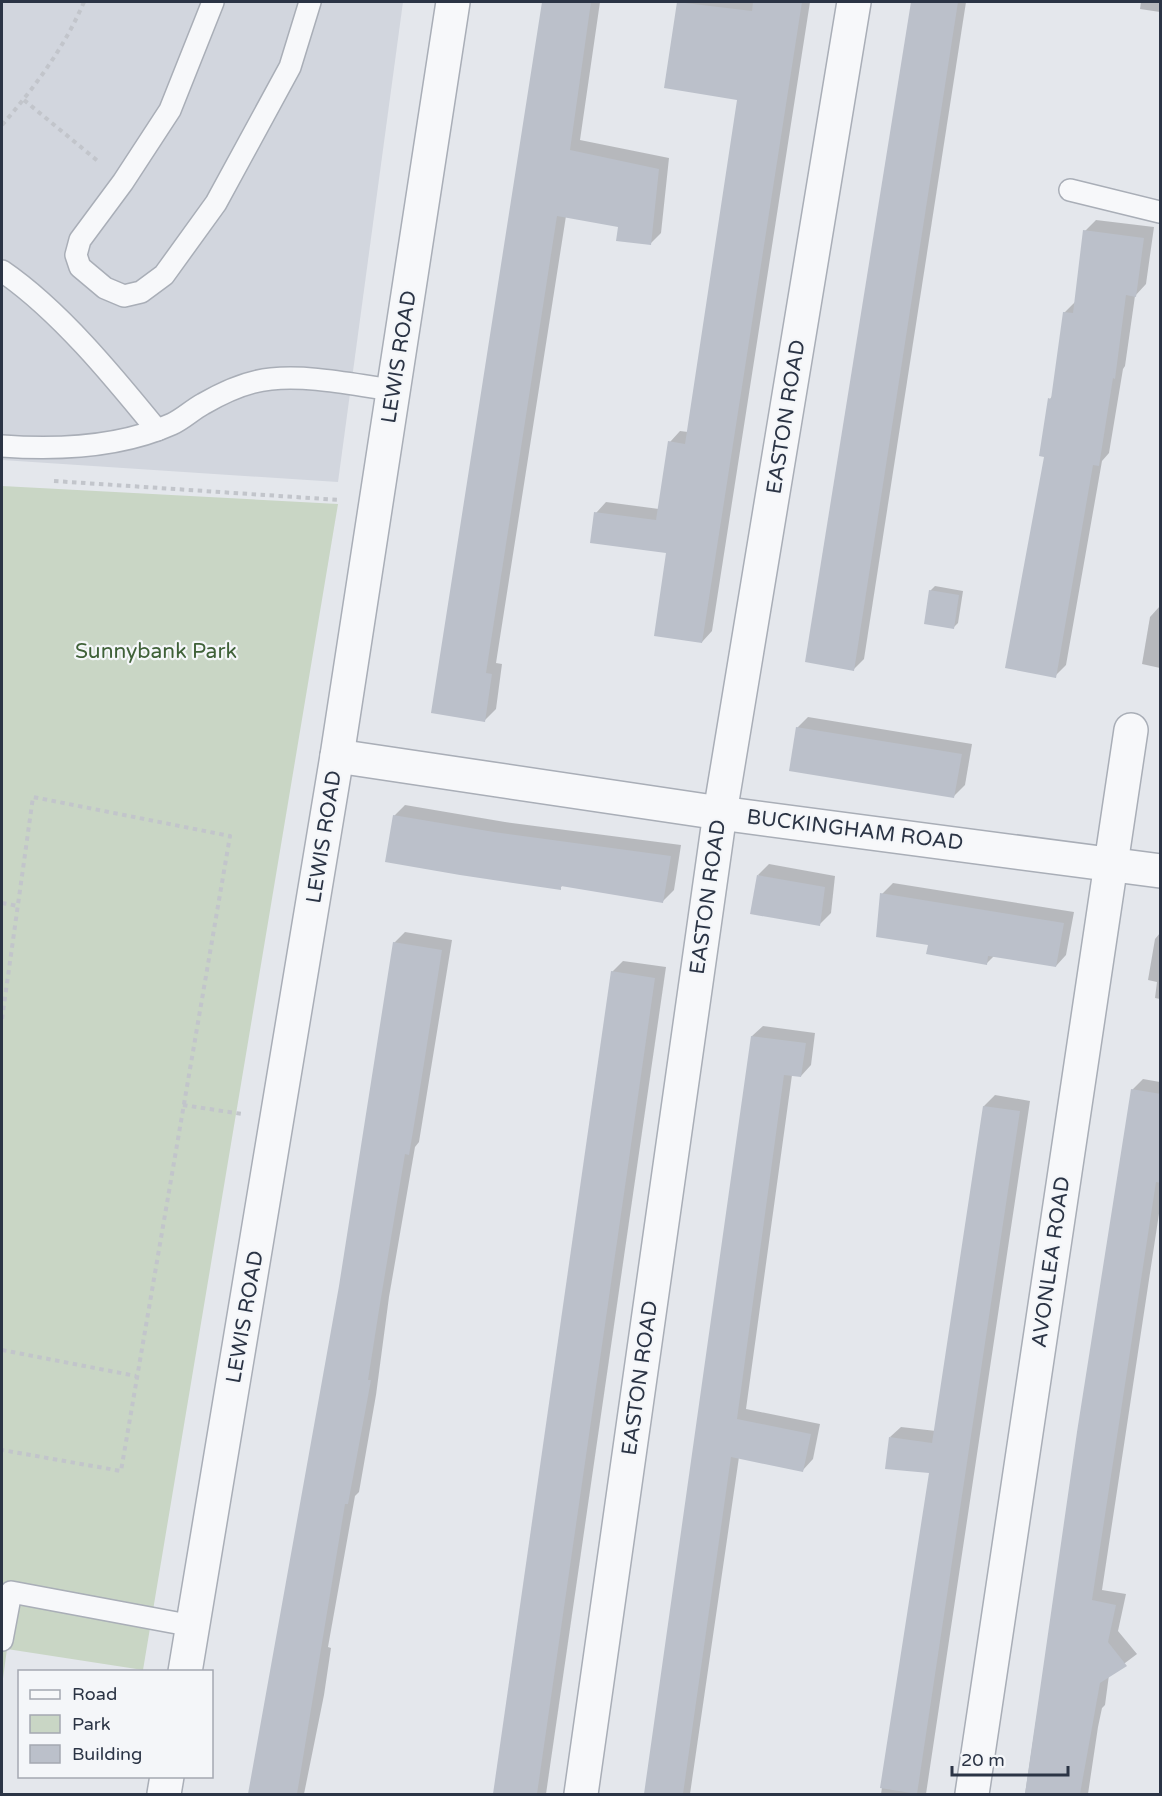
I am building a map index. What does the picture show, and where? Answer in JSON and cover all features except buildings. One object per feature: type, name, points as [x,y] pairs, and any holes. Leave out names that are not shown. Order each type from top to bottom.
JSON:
[{"type":"street","name":"LEWIS ROAD","points":[[185,1670],[337,756],[453,2]]},
{"type":"street","name":"EASTON ROAD","points":[[581,1794],[720,813],[854,2]]},
{"type":"street","name":"AVONLEA ROAD","points":[[972,1794],[1131,730]]},
{"type":"street","name":"BUCKINGHAM ROAD","points":[[337,756],[720,813],[1161,871]]},
{"type":"street","points":[[164,1794],[167,1778]]},
{"type":"lane","points":[[213,2],[171,110],[123,182],[80,240],[76,255],[80,267],[105,288],[124,296],[141,292],[164,275],[216,203],[290,68],[310,2]]},
{"type":"lane","points":[[1070,190],[1161,213]]},
{"type":"lane","points":[[2,272],[19,283],[107,369],[157,430]]},
{"type":"lane","points":[[3,445],[70,447],[157,430],[238,388],[270,378],[312,380],[394,390]]},
{"type":"lane","points":[[2,1640],[12,1592],[193,1626]]},
{"type":"path","points":[[2,125],[24,100],[73,27],[84,2]]},
{"type":"path","points":[[24,100],[123,182]]},
{"type":"path","points":[[49,480],[377,503]]},
{"type":"path","points":[[2,1019],[33,797],[230,836],[121,1471],[2,1450]]},
{"type":"path","points":[[2,903],[18,906]]},
{"type":"path","points":[[183,1105],[278,1120]]},
{"type":"path","points":[[2,1350],[136,1376]]},
{"type":"shaded area","points":[[2,2],[403,2],[338,482],[2,460]]},
{"type":"green space","name":"Sunnybank Park","points":[[2,486],[338,504],[143,1670],[7,1649],[2,1686]]}]
